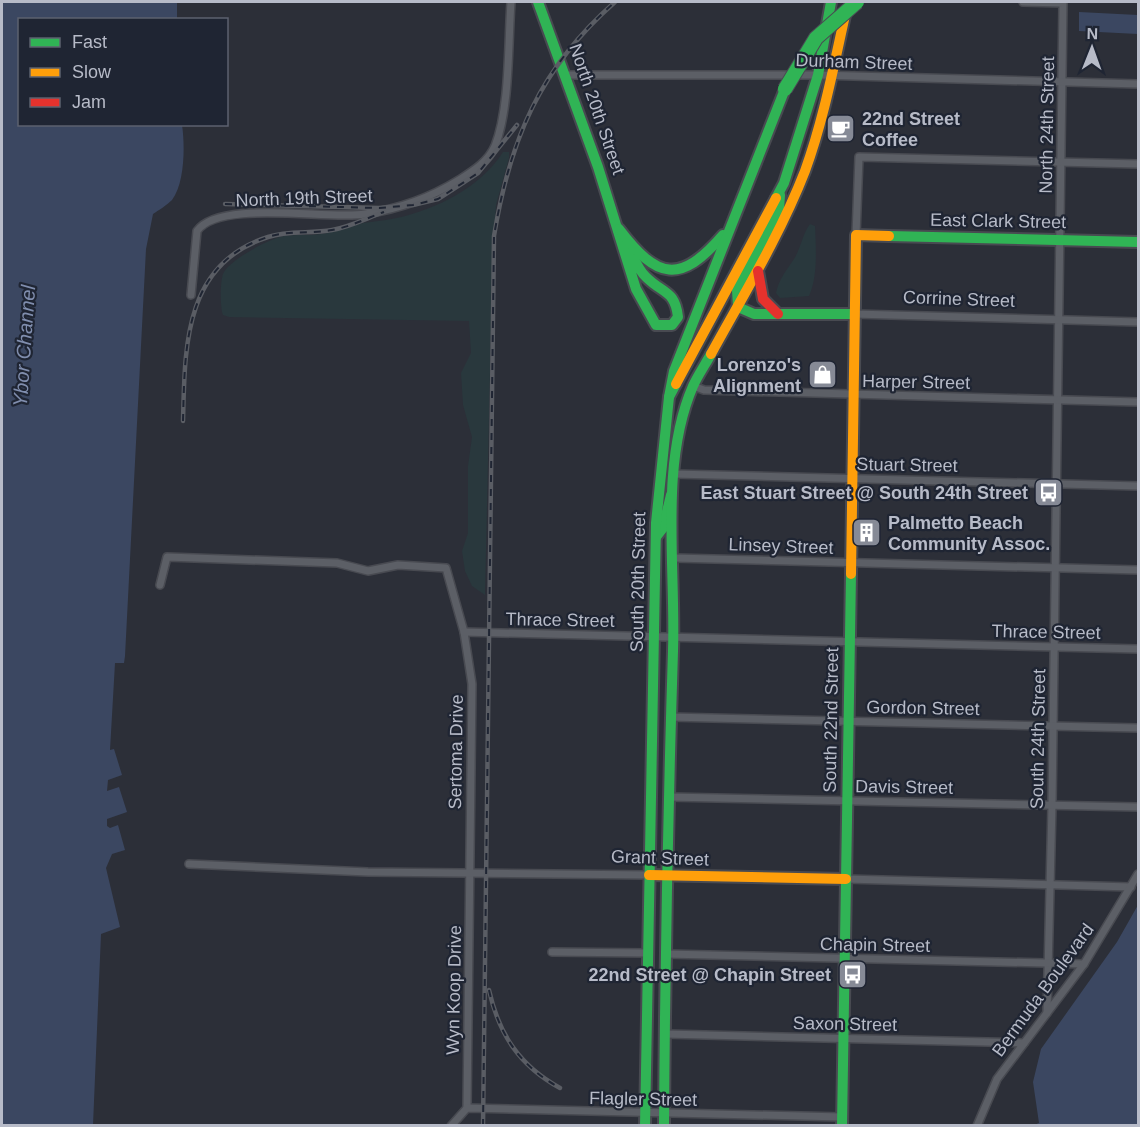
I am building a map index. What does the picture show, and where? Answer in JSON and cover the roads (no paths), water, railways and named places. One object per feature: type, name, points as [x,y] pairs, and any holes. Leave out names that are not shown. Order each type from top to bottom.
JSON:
[{"type":"main road","name":"North 20th Street","points":[[538,2],[568,75],[619,229],[635,292],[644,311],[656,325],[672,325],[678,317],[677,302],[673,294],[646,277],[619,229]]},
{"type":"main road","name":"South 20th Street","points":[[645,1119],[656,537],[669,397],[781,189],[795,152],[818,75],[831,2]]},
{"type":"main road","name":"South 20th Street","points":[[664,1120],[666,876],[674,636],[673,493],[679,432],[693,386],[758,271],[805,170],[832,76],[848,2]]},
{"type":"main road","points":[[669,397],[674,371],[785,89],[816,38],[857,2]]},
{"type":"main road","points":[[738,307],[737,290],[779,210],[781,189]]},
{"type":"main road","points":[[619,229],[646,262],[672,270],[686,268],[699,262],[730,226]]},
{"type":"main road","name":"East Clark Street","points":[[856,235],[1138,242]]},
{"type":"main road","name":"South 22nd Street","points":[[842,1121],[856,395],[854,314],[856,235]]},
{"type":"main road","points":[[758,271],[761,295],[766,304],[778,314]]},
{"type":"main road","name":"Corrine Street","points":[[738,307],[754,314],[854,314]]},
{"type":"main road","points":[[656,537],[665,524],[666,502],[673,493]]},
{"type":"main road","name":"Grant Street","points":[[649,875],[846,879]]},
{"type":"street","name":"North 19th Street","points":[[191,295],[197,231],[210,220],[235,214],[364,214],[431,197],[479,167],[494,149],[502,123],[511,2]]},
{"type":"street","name":"North 24th Street","points":[[1023,2],[1063,3],[1058,320]]},
{"type":"street","name":"Durham Street","points":[[568,75],[818,75],[1138,84]]},
{"type":"street","points":[[856,235],[859,157],[1138,164]]},
{"type":"street","name":"Corrine Street","points":[[854,314],[1138,322]]},
{"type":"street","name":"South 24th Street","points":[[1047,1013],[1058,320]]},
{"type":"street","name":"Harper Street","points":[[693,386],[704,390],[1138,402]]},
{"type":"street","name":"Stuart Street","points":[[674,474],[1138,486]]},
{"type":"street","points":[[160,585],[167,557],[337,563],[368,571],[398,565],[446,568],[464,632]]},
{"type":"street","name":"Linsey Street","points":[[674,558],[1138,570]]},
{"type":"street","name":"Thrace Street","points":[[464,632],[1138,649]]},
{"type":"street","name":"Sertoma Drive","points":[[464,632],[472,684],[471,873]]},
{"type":"street","name":"Gordon Street","points":[[670,717],[1138,728]]},
{"type":"street","name":"Davis Street","points":[[669,797],[1138,807]]},
{"type":"street","name":"Grant Street","points":[[189,864],[268,869],[649,875]]},
{"type":"street","name":"Wyn Koop Drive","points":[[467,1108],[471,873]]},
{"type":"street","name":"Bermuda Boulevard","points":[[978,1125],[997,1079],[1084,964],[1138,874]]},
{"type":"street","name":"Grant Street","points":[[846,879],[1131,887]]},
{"type":"street","points":[[552,952],[647,953]]},
{"type":"street","name":"Chapin Street","points":[[666,954],[1084,964]]},
{"type":"street","name":"Saxon Street","points":[[666,1034],[1024,1043]]},
{"type":"street","points":[[451,1125],[467,1108]]},
{"type":"street","name":"Flagler Street","points":[[467,1108],[664,1120],[842,1121]]},
{"type":"water","name":"Ybor Channel","points":[[2,2],[177,2],[177,18],[18,18],[18,126],[182,126],[184,153],[182,174],[176,193],[172,200],[153,214],[146,249],[125,656],[124,663],[115,663],[110,750],[114,749],[122,775],[108,780],[107,791],[119,787],[127,812],[107,819],[107,826],[110,828],[118,825],[125,850],[112,854],[106,868],[120,927],[101,934],[93,1125],[2,1125]]},
{"type":"water","points":[[1079,12],[1138,15],[1138,34],[1079,31]]},
{"type":"water","points":[[1138,905],[1138,1125],[1034,1125],[1039,1123],[1033,1082],[1041,1049],[1117,942]]},
{"type":"railway","points":[[483,1126],[494,236],[509,168],[532,107],[548,79],[567,53],[615,2]]},
{"type":"railway","points":[[225,204],[379,208],[413,205],[438,199],[478,173],[517,125]]},
{"type":"railway","points":[[183,421],[185,365],[194,312],[204,288],[219,267],[240,250],[268,237],[339,229],[384,212]]},
{"type":"railway","points":[[489,990],[499,1021],[513,1048],[533,1070],[560,1088]]},
{"type":"railway","points":[[620,1097],[630,1097]]},
{"type":"place","name":"22nd Street Coffee","points":[[841,129]]},
{"type":"place","name":"Lorenzo's Alignment","points":[[822,375]]},
{"type":"place","name":"East Stuart Street @ South 24th Street","points":[[1049,493]]},
{"type":"place","name":"Palmetto Beach Community Assoc.","points":[[867,533]]},
{"type":"place","name":"22nd Street @ Chapin Street","points":[[852,975]]}]
